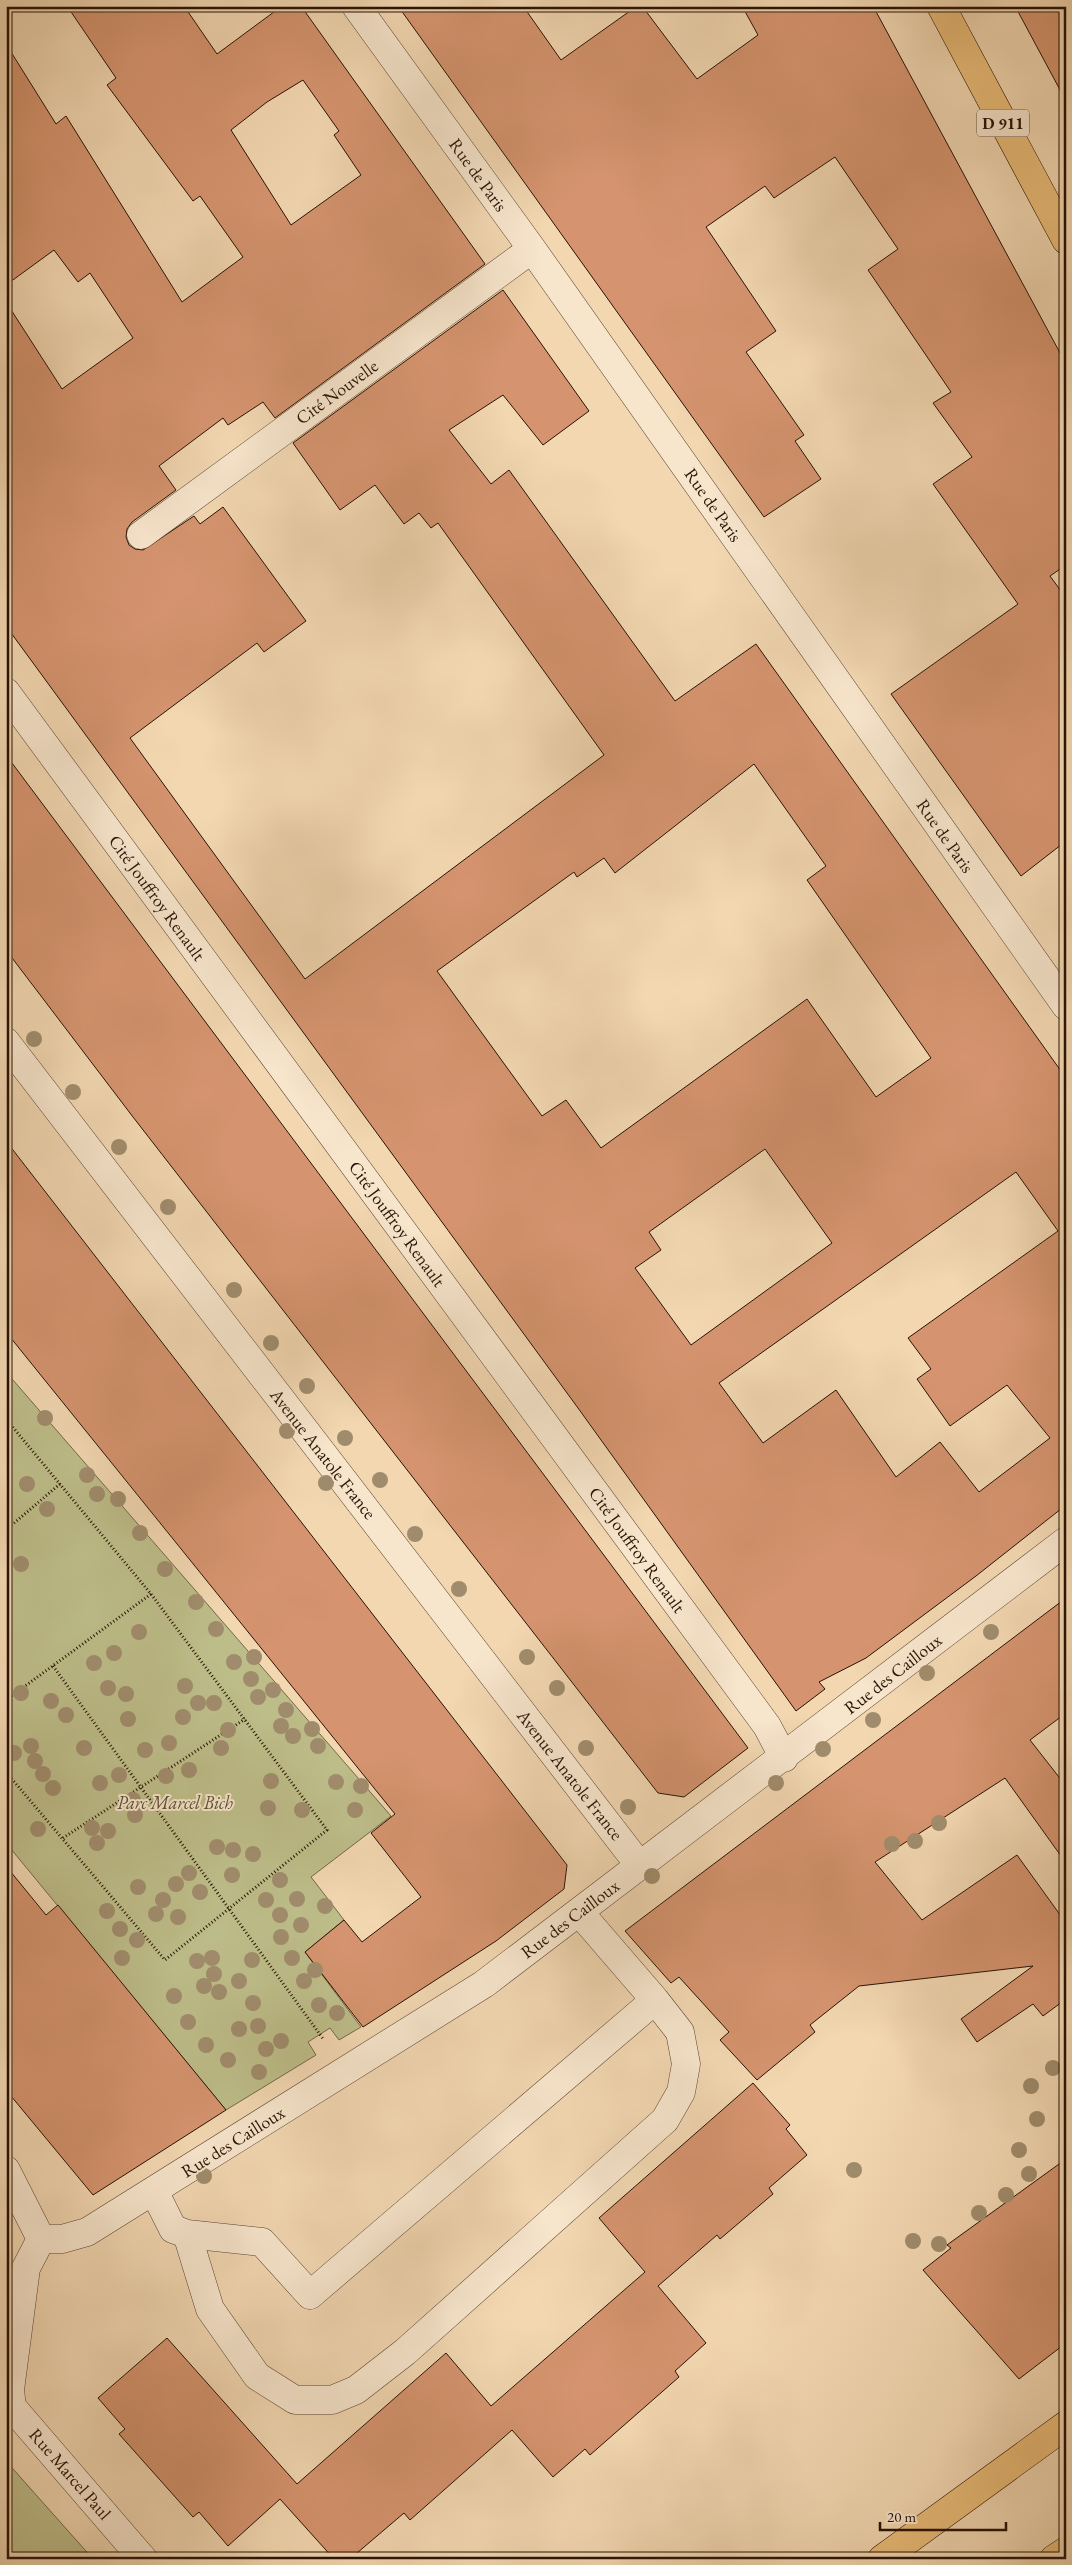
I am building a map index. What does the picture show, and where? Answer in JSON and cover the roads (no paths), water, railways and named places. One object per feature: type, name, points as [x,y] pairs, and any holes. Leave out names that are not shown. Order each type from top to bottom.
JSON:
[{"type":"main road","name":"D 911","points":[[941,6],[1066,240]]},
{"type":"main road","points":[[882,2559],[1066,2425]]},
{"type":"main road","points":[[1054,2559],[1066,2551]]},
{"type":"street","name":"Rue de Paris","points":[[356,6],[532,249],[1066,1006]]},
{"type":"street","name":"Cité Nouvelle","points":[[141,535],[532,249]]},
{"type":"street","name":"Cité Jouffroy Renault","points":[[6,692],[767,1726],[784,1758]]},
{"type":"street","name":"Avenue Anatole France","points":[[6,1042],[640,1866]]},
{"type":"street","name":"Rue des Cailloux","points":[[41,2239],[62,2239],[87,2232],[484,1984],[580,1913],[1066,1542]]},
{"type":"street","points":[[187,2234],[210,2309],[257,2376],[295,2400],[332,2400],[356,2390],[405,2352],[664,2120],[681,2092],[686,2064],[680,2032],[580,1913]]},
{"type":"street","points":[[154,2191],[173,2229],[187,2234],[262,2242],[310,2295],[655,2000]]},
{"type":"street","points":[[6,2170],[41,2239]]},
{"type":"street","name":"Rue Marcel Paul","points":[[41,2239],[26,2268],[10,2390],[12,2407],[143,2559]]},
{"type":"park label","name":"Parc Marcel Bich","points":[[175,1803]]}]
